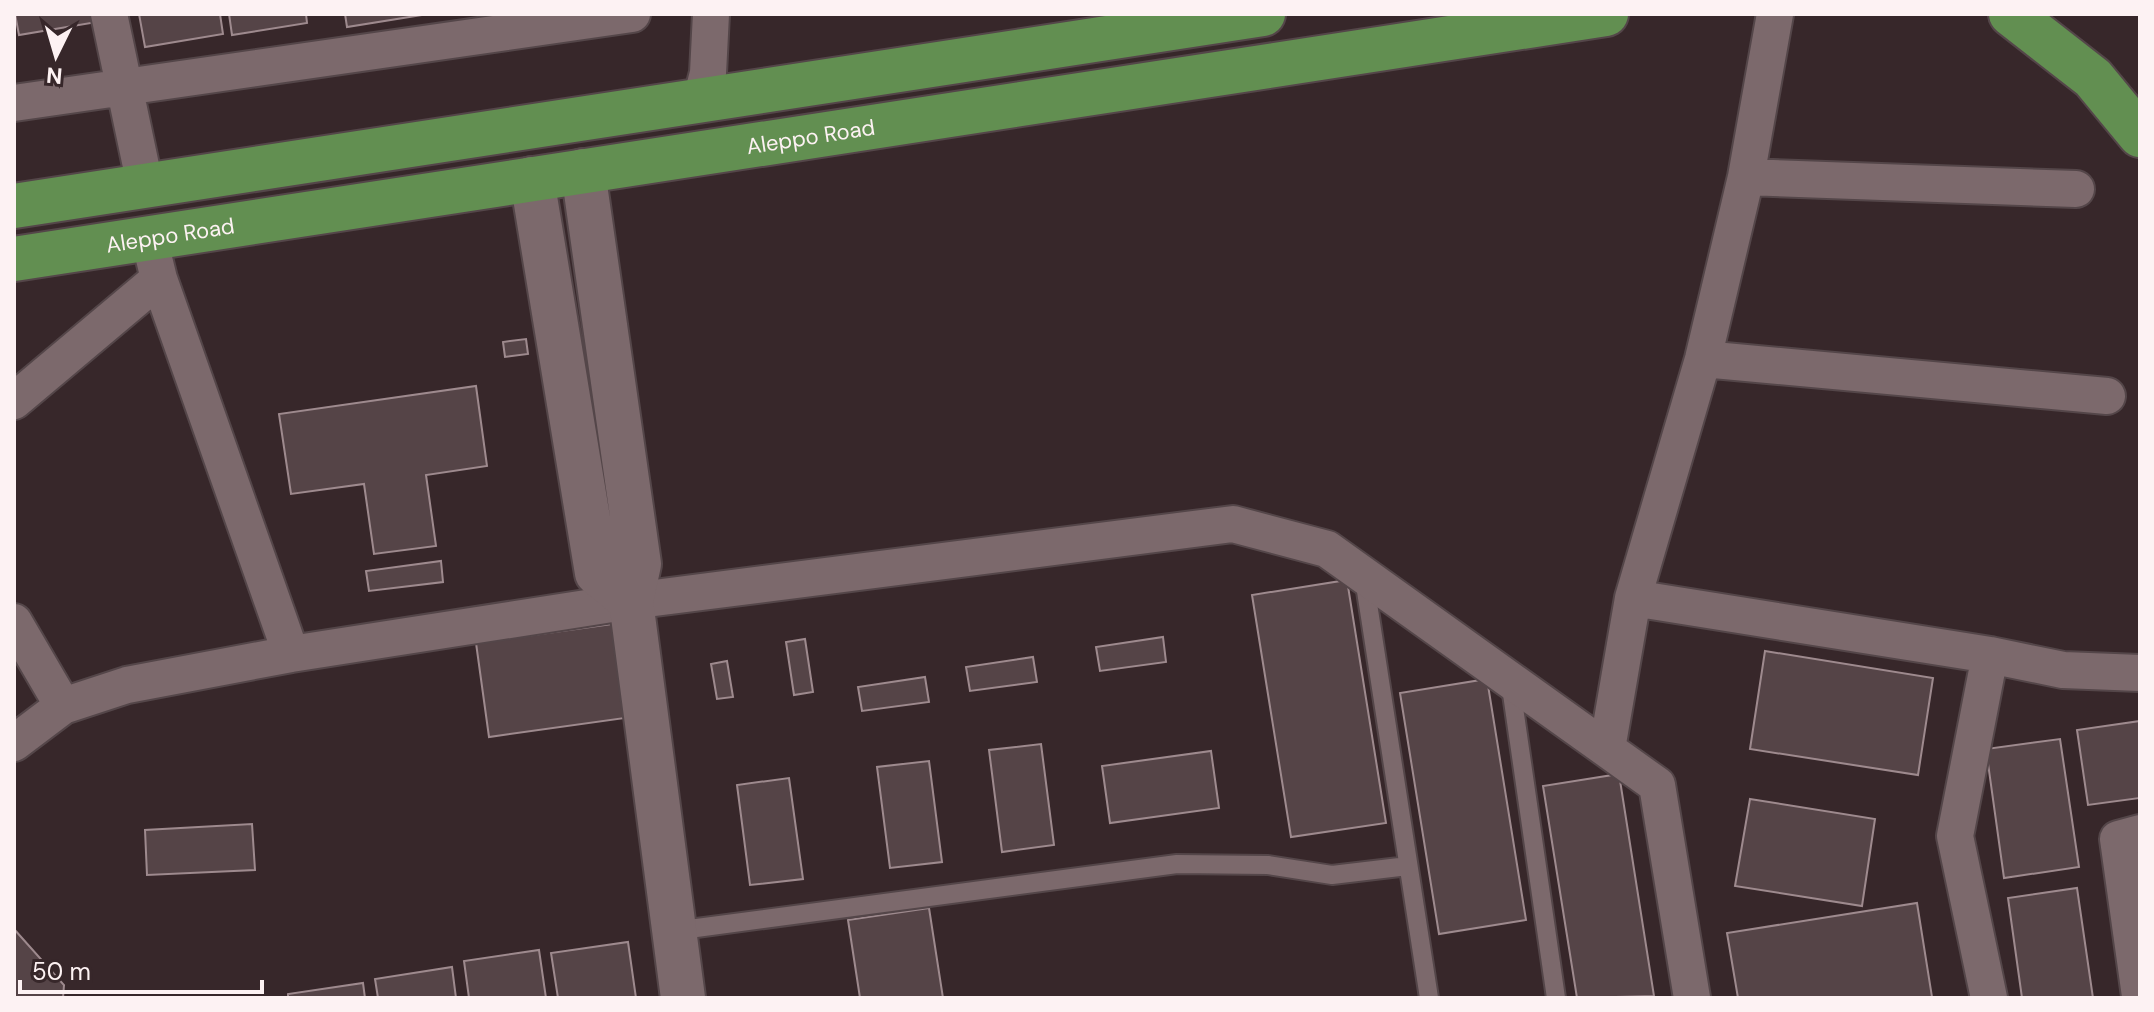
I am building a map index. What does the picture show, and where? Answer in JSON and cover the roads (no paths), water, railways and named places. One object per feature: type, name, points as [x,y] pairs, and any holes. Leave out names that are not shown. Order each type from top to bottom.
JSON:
[{"type":"main road","points":[[14,206],[1210,18],[1263,14]]},
{"type":"main road","name":"Aleppo Road","points":[[14,259],[154,258],[532,179],[1606,14]]},
{"type":"main road","points":[[2011,14],[2093,78],[2140,135]]},
{"type":"street","points":[[109,14],[145,185]]},
{"type":"street","points":[[14,103],[632,14]]},
{"type":"street","points":[[701,100],[708,73],[711,14]]},
{"type":"street","points":[[1607,749],[1633,598],[1703,359],[1746,177],[1775,14]]},
{"type":"street","points":[[583,171],[639,564],[631,601],[683,998]]},
{"type":"street","points":[[1746,177],[2076,189]]},
{"type":"street","points":[[532,179],[597,573],[631,601]]},
{"type":"street","points":[[14,401],[154,258],[291,654]]},
{"type":"street","points":[[1703,359],[2107,396]]},
{"type":"street","points":[[14,743],[63,706],[127,685],[291,654],[631,601],[1233,524],[1327,549],[1657,785],[1692,998]]},
{"type":"street","points":[[1633,598],[1990,655],[2063,670],[2140,673]]},
{"type":"street","points":[[14,622],[63,706]]},
{"type":"street","points":[[1989,998],[1955,836],[1990,655]]},
{"type":"street","points":[[2140,833],[2118,839],[2140,996]]},
{"type":"lane","points":[[1363,575],[1429,998]]},
{"type":"lane","points":[[1510,680],[1556,998]]},
{"type":"lane","points":[[674,931],[1177,864],[1268,865],[1332,875],[1408,866]]}]
